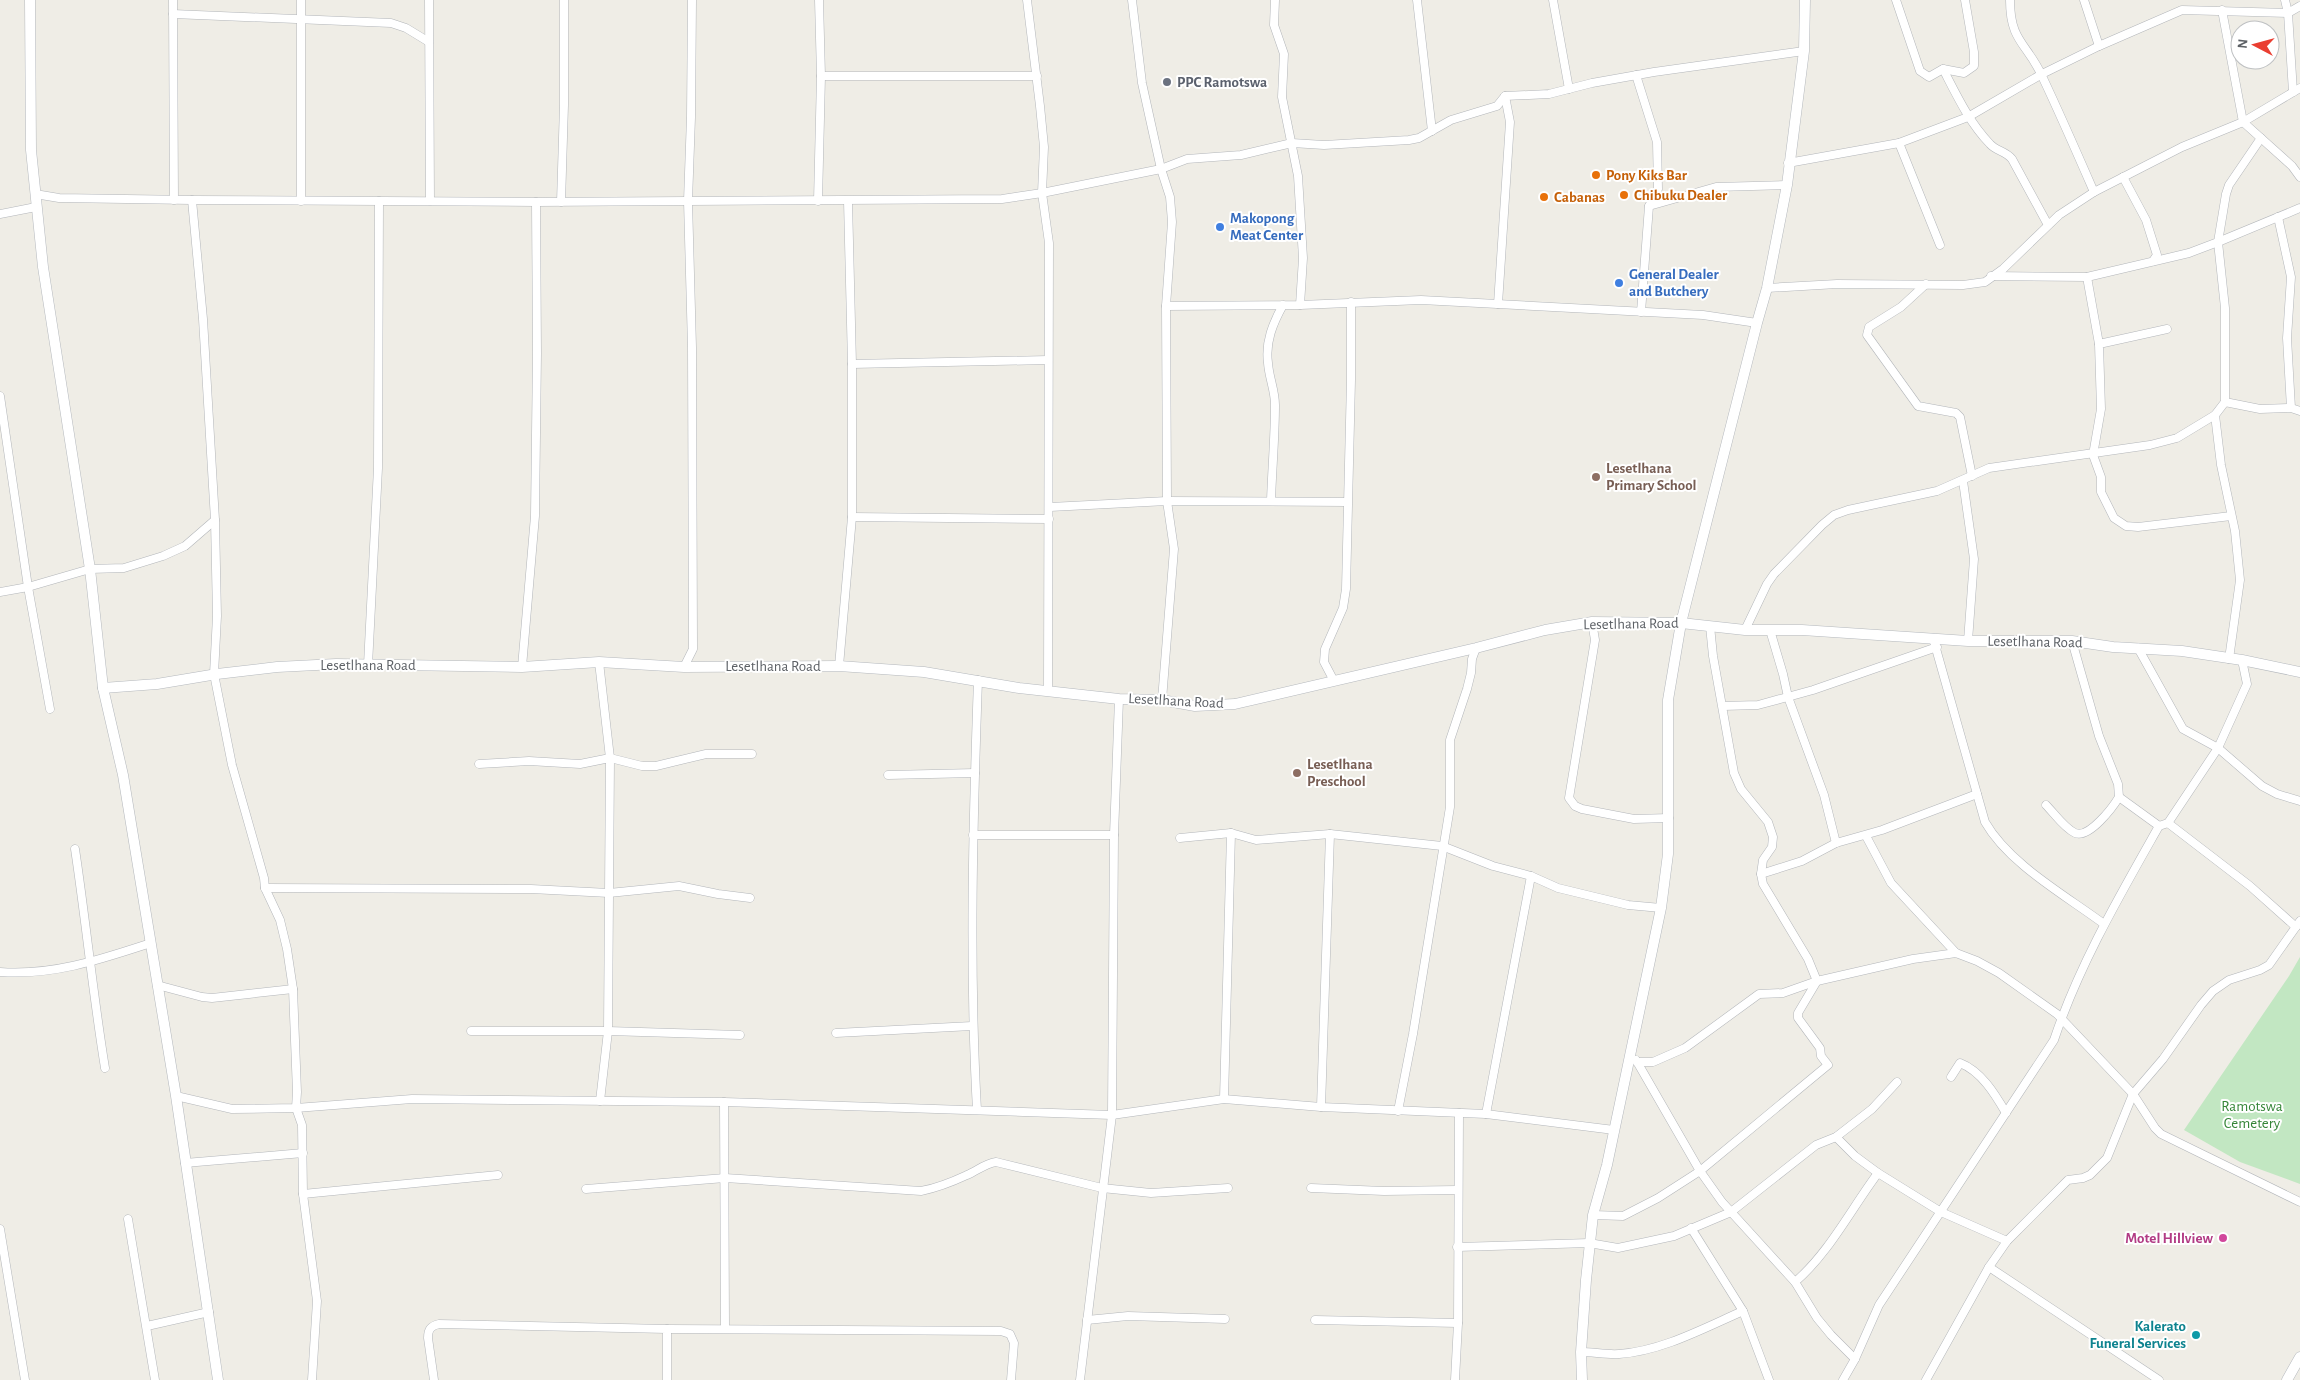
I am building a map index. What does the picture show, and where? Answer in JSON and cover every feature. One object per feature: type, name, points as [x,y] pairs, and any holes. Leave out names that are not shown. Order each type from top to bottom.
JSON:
[{"type":"street","points":[[30,0],[31,150],[43,267],[90,569],[103,688],[123,775],[158,985],[218,1380]]},
{"type":"street","points":[[173,0],[174,200]]},
{"type":"street","points":[[301,0],[301,200]]},
{"type":"street","points":[[429,0],[430,201]]},
{"type":"street","points":[[560,202],[564,105],[564,0]]},
{"type":"street","points":[[684,667],[693,649],[692,347],[688,201],[692,0]]},
{"type":"street","points":[[818,201],[819,0]]},
{"type":"street","points":[[1027,0],[1044,147],[1042,193],[1049,243],[1050,508],[1048,690]]},
{"type":"street","points":[[1132,0],[1142,83],[1161,169],[1170,197],[1172,222],[1166,306],[1167,500],[1174,549],[1162,700]]},
{"type":"street","points":[[1275,0],[1274,25],[1284,54],[1282,97],[1298,176],[1302,220],[1300,305]]},
{"type":"street","points":[[1417,0],[1432,131]]},
{"type":"street","points":[[1553,0],[1569,89]]},
{"type":"street","points":[[1582,1380],[1581,1352],[1589,1242],[1593,1215],[1614,1130],[1662,908],[1668,854],[1668,700],[1682,623],[1767,288],[1786,185],[1804,51],[1806,0]]},
{"type":"street","points":[[1896,0],[1920,72],[1929,77],[1943,69],[1964,73],[1974,66],[1974,52],[1965,0]]},
{"type":"street","points":[[2010,0],[2012,25],[2017,38],[2042,74],[2094,192]]},
{"type":"street","points":[[2084,0],[2099,46]]},
{"type":"street","points":[[1767,288],[1837,284],[1963,285],[1985,282],[2003,269],[2048,225],[2094,192],[2210,134],[2243,122],[2297,90],[2285,0]]},
{"type":"street","points":[[1788,163],[1899,143],[1968,117],[2042,74],[2176,12],[2222,10],[2288,13],[2300,6]]},
{"type":"street","points":[[2222,10],[2243,122],[2300,177]]},
{"type":"street","points":[[173,14],[301,18],[320,22],[391,22],[406,28],[430,42]]},
{"type":"street","points":[[35,194],[59,198],[174,200],[536,202],[1002,199],[1042,193],[1161,169],[1187,158],[1241,154],[1292,143],[1324,145],[1409,140],[1419,138],[1451,120],[1496,106],[1505,96],[1549,94],[1636,75],[1804,51]]},
{"type":"street","points":[[1943,69],[1968,117],[1991,145],[2009,155],[2012,159],[2048,225]]},
{"type":"street","points":[[1636,75],[1657,142],[1658,189],[1649,206],[1641,312]]},
{"type":"street","points":[[820,76],[1037,76]]},
{"type":"street","points":[[1498,304],[1510,122],[1505,96]]},
{"type":"street","points":[[1745,630],[1767,584],[1774,574],[1834,515],[1848,510],[1937,491],[1990,468],[2040,460],[2093,455],[2150,445],[2177,438],[2215,414],[2225,402],[2225,308],[2218,242],[2229,185],[2261,138]]},
{"type":"street","points":[[1899,143],[1940,244]]},
{"type":"street","points":[[2123,177],[2146,220],[2157,255],[2153,261]]},
{"type":"street","points":[[1649,206],[1716,187],[1732,185],[1786,185]]},
{"type":"street","points":[[192,200],[203,319],[215,520],[216,616],[214,674],[232,765],[264,878],[265,888],[280,920],[287,949],[292,990],[298,1092],[296,1108],[302,1126],[303,1194],[317,1301],[312,1380]]},
{"type":"street","points":[[368,664],[378,468],[379,201]]},
{"type":"street","points":[[839,666],[852,517],[852,364],[848,201]]},
{"type":"street","points":[[522,667],[535,516],[536,202]]},
{"type":"street","points":[[0,214],[36,207]]},
{"type":"street","points":[[1991,276],[2087,277],[2189,253],[2300,208]]},
{"type":"street","points":[[2278,216],[2291,277],[2287,338],[2290,408]]},
{"type":"street","points":[[2087,277],[2099,344],[2101,409],[2093,455],[2107,505],[2114,518],[2126,526],[2152,527],[2231,516]]},
{"type":"street","points":[[1926,284],[1900,307],[1869,327],[1867,335],[1918,406],[1956,413],[1960,417],[1972,476]]},
{"type":"street","points":[[1166,306],[1300,305],[1421,300],[1703,315],[1757,323]]},
{"type":"street","points":[[1334,681],[1324,662],[1325,649],[1343,608],[1348,555],[1347,502],[1352,380],[1351,302]]},
{"type":"street","points":[[1270,501],[1275,404],[1268,364],[1268,346],[1273,325],[1283,305]]},
{"type":"street","points":[[2099,344],[2167,330]]},
{"type":"street","points":[[852,364],[1048,360]]},
{"type":"street","points":[[0,396],[28,587],[50,709]]},
{"type":"street","points":[[2225,402],[2260,410],[2290,408],[2300,412]]},
{"type":"street","points":[[2215,414],[2221,465],[2235,531],[2240,580],[2229,659]]},
{"type":"street","points":[[1963,481],[1974,559],[1968,641]]},
{"type":"street","points":[[1050,508],[1167,500],[1347,502]]},
{"type":"street","points":[[852,517],[1049,518]]},
{"type":"street","points":[[0,592],[28,587],[90,569],[124,568],[174,552],[185,546],[215,520]]},
{"type":"street","points":[[1592,622],[1595,640],[1569,798],[1575,806],[1634,819],[1669,818]]},
{"type":"street","name":"Lesetlhana Road","points":[[103,688],[157,684],[214,674],[277,667],[368,664],[522,667],[599,662],[684,667],[839,666],[924,672],[1018,688],[1119,699],[1162,700],[1195,706],[1235,704],[1545,630],[1592,622],[1682,623],[1745,630],[1770,630],[1935,642],[2072,641],[2182,651],[2242,660],[2300,672]]},
{"type":"street","points":[[1710,626],[1734,773],[1741,789],[1768,822],[1773,837],[1772,847],[1763,860],[1761,874],[1763,884],[1808,959],[1817,981]]},
{"type":"street","points":[[1770,630],[1788,696],[1824,795],[1836,843]]},
{"type":"street","points":[[2046,805],[2075,833],[2083,834],[2090,831],[2119,797],[2118,784],[2099,736],[2072,641]]},
{"type":"street","points":[[1723,706],[1758,705],[1788,696],[1935,642],[1985,822],[1994,837],[2007,852],[2104,924]]},
{"type":"street","points":[[1398,1111],[1451,796],[1450,740],[1467,688],[1476,648]]},
{"type":"street","points":[[2138,648],[2183,729],[2218,748],[2262,786],[2277,794],[2300,801]]},
{"type":"street","points":[[1843,1380],[1855,1359],[1879,1305],[2054,1040],[2061,1019],[2104,924],[2159,826],[2168,823],[2218,748],[2247,684],[2242,660]]},
{"type":"street","points":[[599,662],[610,758],[608,1031],[600,1101]]},
{"type":"street","points":[[976,1110],[972,1026],[974,773],[978,680]]},
{"type":"street","points":[[1080,1380],[1112,1115],[1114,835],[1119,699]]},
{"type":"street","points":[[479,764],[529,761],[580,764],[610,758],[642,766],[656,766],[706,754],[752,754]]},
{"type":"street","points":[[888,775],[974,773]]},
{"type":"street","points":[[1761,874],[1802,861],[1836,843],[1866,836],[1977,794]]},
{"type":"street","points":[[2119,797],[2159,826]]},
{"type":"street","points":[[1926,1380],[1989,1267],[2007,1241],[2068,1180],[2090,1175],[2107,1158],[2133,1094],[2163,1059],[2213,991],[2230,980],[2269,965],[2298,924],[2168,823]]},
{"type":"street","points":[[1180,838],[1231,833],[1256,840],[1330,834],[1442,846],[1493,866],[1531,876],[1558,888],[1609,901],[1662,908]]},
{"type":"street","points":[[1224,1100],[1231,833]]},
{"type":"street","points":[[1321,1107],[1330,834]]},
{"type":"street","points":[[973,836],[1114,835]]},
{"type":"street","points":[[1866,836],[1891,883],[1956,953],[2000,973],[2057,1014],[2133,1094],[2161,1134],[2300,1202]]},
{"type":"street","points":[[75,849],[91,963],[94,1001],[105,1068]]},
{"type":"street","points":[[1486,1114],[1531,876]]},
{"type":"street","points":[[265,888],[531,889],[609,893],[679,886],[750,898]]},
{"type":"street","points":[[0,972],[25,974],[91,963],[151,943]]},
{"type":"street","points":[[1637,1062],[1653,1062],[1685,1048],[1759,994],[1783,993],[1817,981],[1913,959],[1956,953]]},
{"type":"street","points":[[1593,1215],[1623,1216],[1658,1198],[1700,1171],[1828,1065],[1821,1056],[1820,1048],[1798,1018],[1798,1014],[1817,981]]},
{"type":"street","points":[[158,985],[207,998],[246,996],[292,990]]},
{"type":"street","points":[[836,1033],[972,1026]]},
{"type":"street","points":[[471,1031],[608,1031],[740,1035]]},
{"type":"street","points":[[1630,1050],[1700,1171],[1731,1212],[1795,1282],[1817,1318],[1831,1335],[1855,1359]]},
{"type":"street","points":[[1951,1077],[1960,1063],[1968,1066],[1993,1091],[2006,1113]]},
{"type":"street","points":[[1458,1247],[1589,1242],[1618,1248],[1657,1241],[1731,1212],[1816,1145],[1836,1137],[1872,1109],[1897,1082]]},
{"type":"street","points":[[176,1096],[232,1109],[296,1108],[412,1099],[724,1102],[1112,1115],[1224,1100],[1321,1107],[1486,1114],[1614,1130]]},
{"type":"street","points":[[724,1102],[725,1328]]},
{"type":"street","points":[[1456,1380],[1459,1113]]},
{"type":"street","points":[[1836,1137],[1855,1156],[1878,1173],[1941,1212],[2007,1241]]},
{"type":"street","points":[[185,1162],[303,1153]]},
{"type":"street","points":[[586,1189],[725,1178],[921,1191],[932,1189],[996,1162],[1102,1188],[1160,1193],[1228,1188]]},
{"type":"street","points":[[1795,1282],[1805,1274],[1828,1245],[1878,1173]]},
{"type":"street","points":[[303,1194],[498,1175]]},
{"type":"street","points":[[1311,1188],[1384,1191],[1458,1190]]},
{"type":"street","points":[[128,1219],[155,1380]]},
{"type":"street","points":[[1691,1228],[1743,1311],[1770,1380]]},
{"type":"street","points":[[0,1229],[25,1380]]},
{"type":"street","points":[[1989,1267],[2159,1380]]},
{"type":"street","points":[[1581,1352],[1620,1354],[1655,1346],[1688,1336],[1743,1311]]},
{"type":"street","points":[[146,1326],[208,1312]]},
{"type":"street","points":[[1087,1320],[1128,1316],[1225,1319]]},
{"type":"street","points":[[1315,1320],[1458,1323]]},
{"type":"street","points":[[434,1380],[428,1331],[433,1325],[439,1324],[667,1329],[1001,1331],[1010,1334],[1014,1343],[1011,1380]]},
{"type":"street","points":[[667,1329],[667,1380]]},
{"type":"street","points":[[2287,1380],[2300,1357]]},
{"type":"green space","name":"Ramotswa Cemetery","points":[[2300,957],[2300,1184],[2240,1162],[2184,1130]]},
{"type":"place","name":"PPC Ramotswa","points":[[1167,82]]},
{"type":"place","name":"Pony Kiks Bar","points":[[1596,175]]},
{"type":"place","name":"Chibuku Dealer","points":[[1624,195]]},
{"type":"place","name":"Cabanas","points":[[1544,197]]},
{"type":"place","name":"Makopong Meat Center","points":[[1220,227]]},
{"type":"place","name":"General Dealer and Butchery","points":[[1619,283]]},
{"type":"place","name":"Lesetlhana Primary School","points":[[1596,477]]},
{"type":"place","name":"Lesetlhana Preschool","points":[[1297,773]]},
{"type":"place","name":"Motel Hillview","points":[[2223,1238]]},
{"type":"place","name":"Kalerato Funeral Services","points":[[2196,1335]]}]
